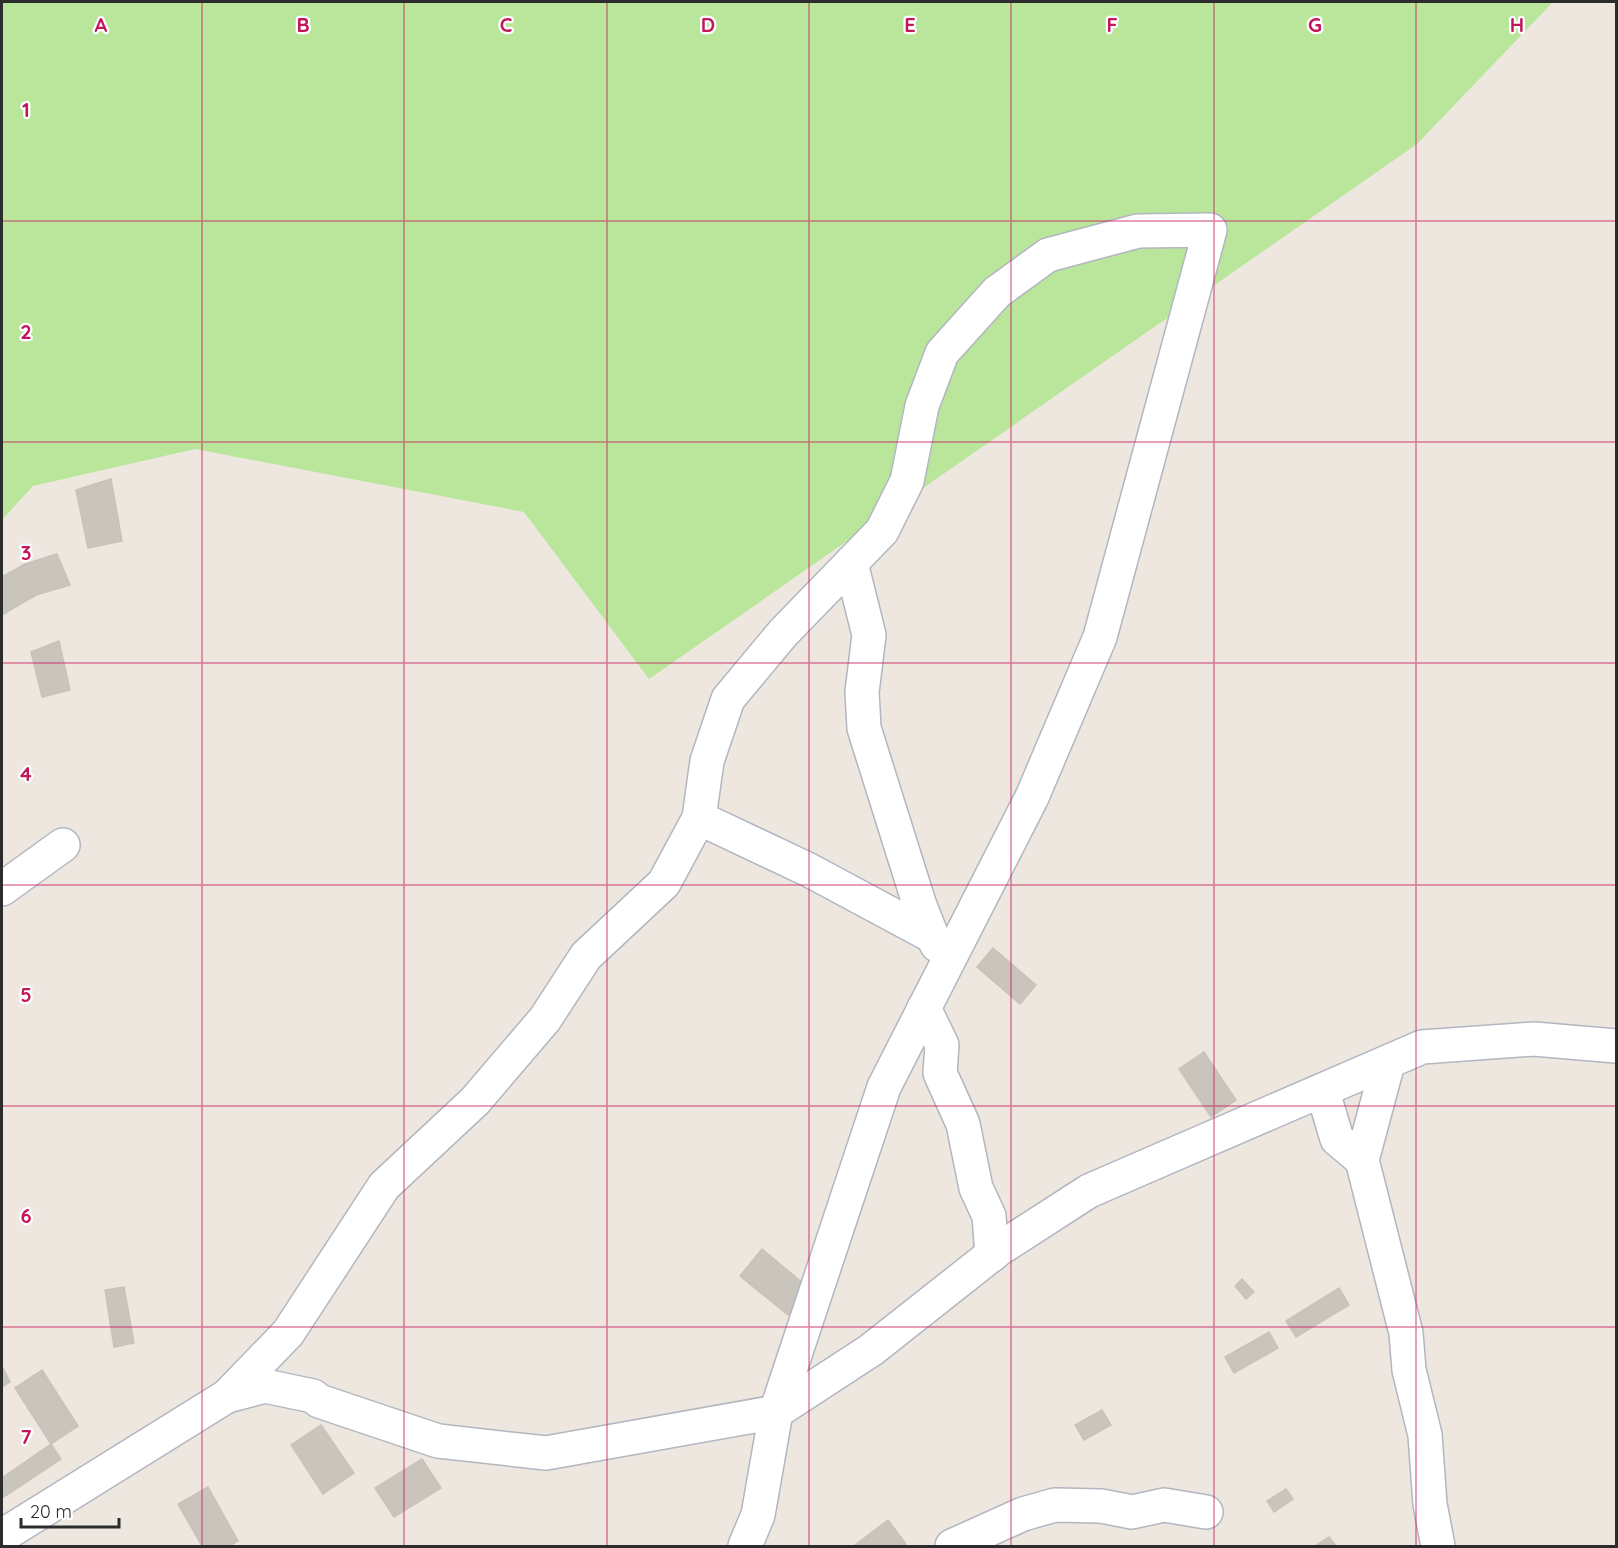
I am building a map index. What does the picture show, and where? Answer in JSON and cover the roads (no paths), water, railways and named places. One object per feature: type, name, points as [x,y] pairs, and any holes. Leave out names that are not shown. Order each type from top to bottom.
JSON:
[{"type":"street","points":[[2,1536],[227,1396],[288,1333],[384,1186],[475,1101],[545,1019],[586,956],[664,883],[699,818],[708,761],[728,699],[783,633],[882,531],[907,481],[922,406],[942,353],[997,292],[1048,255],[1138,231],[1210,230],[1100,637],[1032,797],[940,949],[924,1008],[884,1087],[776,1412],[758,1515],[745,1546]]},
{"type":"street","points":[[851,563],[869,635],[862,692],[864,728],[919,903],[940,949]]},
{"type":"street","points":[[699,818],[809,870],[940,949]]},
{"type":"street","points":[[2,889],[63,845]]},
{"type":"street","points":[[924,1008],[942,1045],[940,1073],[963,1124],[976,1188],[989,1216],[992,1255]]},
{"type":"street","points":[[227,1396],[265,1386],[313,1396],[319,1401],[438,1442],[546,1453],[776,1412],[871,1350],[992,1255],[1089,1191],[1323,1092],[1422,1047],[1534,1039],[1617,1046]]},
{"type":"street","points":[[1388,1063],[1362,1160],[1406,1333],[1410,1370],[1425,1435],[1430,1504],[1438,1546]]},
{"type":"street","points":[[1323,1092],[1337,1139],[1362,1160]]},
{"type":"street","points":[[952,1546],[1023,1514],[1055,1505],[1101,1506],[1132,1512],[1164,1504],[1206,1512]]}]
